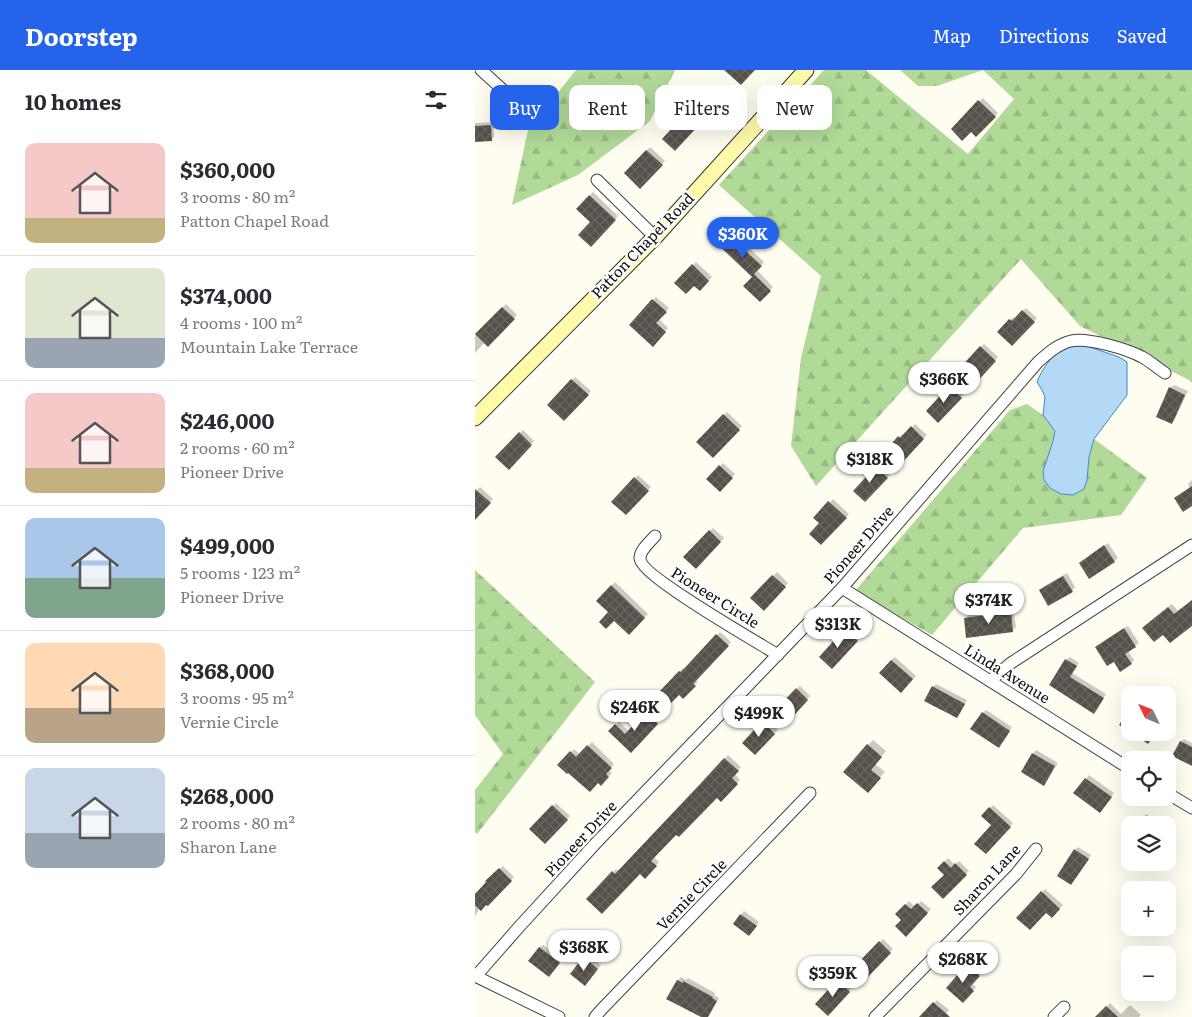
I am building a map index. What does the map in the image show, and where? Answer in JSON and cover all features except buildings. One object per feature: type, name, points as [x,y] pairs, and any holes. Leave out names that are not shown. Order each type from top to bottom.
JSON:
[{"type":"street","points":[[475,74],[480,70],[497,85]]},
{"type":"street","name":"Patton Chapel Road","points":[[475,418],[655,236],[806,70]]},
{"type":"street","points":[[597,180],[655,236]]},
{"type":"street","name":"Pioneer Drive","points":[[475,976],[595,844],[843,588],[1038,362],[1053,349],[1069,341],[1091,341],[1116,347],[1142,357],[1165,373]]},
{"type":"street","name":"Pioneer Circle","points":[[655,536],[642,551],[639,558],[646,568],[675,592],[778,654]]},
{"type":"street","points":[[990,681],[1011,663],[1192,545]]},
{"type":"street","name":"Linda Avenue","points":[[843,588],[1121,763]]},
{"type":"street","name":"Vernie Circle","points":[[595,1017],[810,794]]},
{"type":"street","points":[[1176,798],[1192,808]]},
{"type":"street","name":"Sharon Lane","points":[[875,1017],[1015,874],[1036,849]]},
{"type":"street","points":[[475,976],[559,1017]]},
{"type":"street","points":[[1053,1017],[1064,1006]]},
{"type":"green space","points":[[576,70],[675,70],[668,85],[655,85],[655,111],[650,121],[645,125],[645,85],[569,85],[569,130],[638,130],[578,175],[512,205],[528,130],[559,130],[559,91]]},
{"type":"green space","points":[[824,70],[866,70],[968,154],[1014,99],[983,70],[1192,70],[1192,383],[1080,326],[1021,259],[816,486],[791,446],[801,358],[821,276],[719,185],[769,130],[832,130],[832,85],[810,85]]},
{"type":"green space","points":[[900,70],[983,70],[937,86],[918,86]]},
{"type":"green space","points":[[1027,404],[1043,415],[1055,431],[1043,471],[1087,480],[1089,457],[1094,439],[1147,478],[1121,515],[1023,528],[932,635],[855,591],[1010,410]]},
{"type":"green space","points":[[475,570],[595,682],[477,834],[475,832],[475,790],[503,754],[475,715]]},
{"type":"water","points":[[1078,343],[1119,357],[1127,362],[1127,395],[1094,439],[1084,489],[1073,495],[1061,494],[1050,488],[1044,480],[1043,471],[1055,431],[1043,415],[1045,397],[1037,382],[1047,364],[1058,351],[1063,347]]}]
